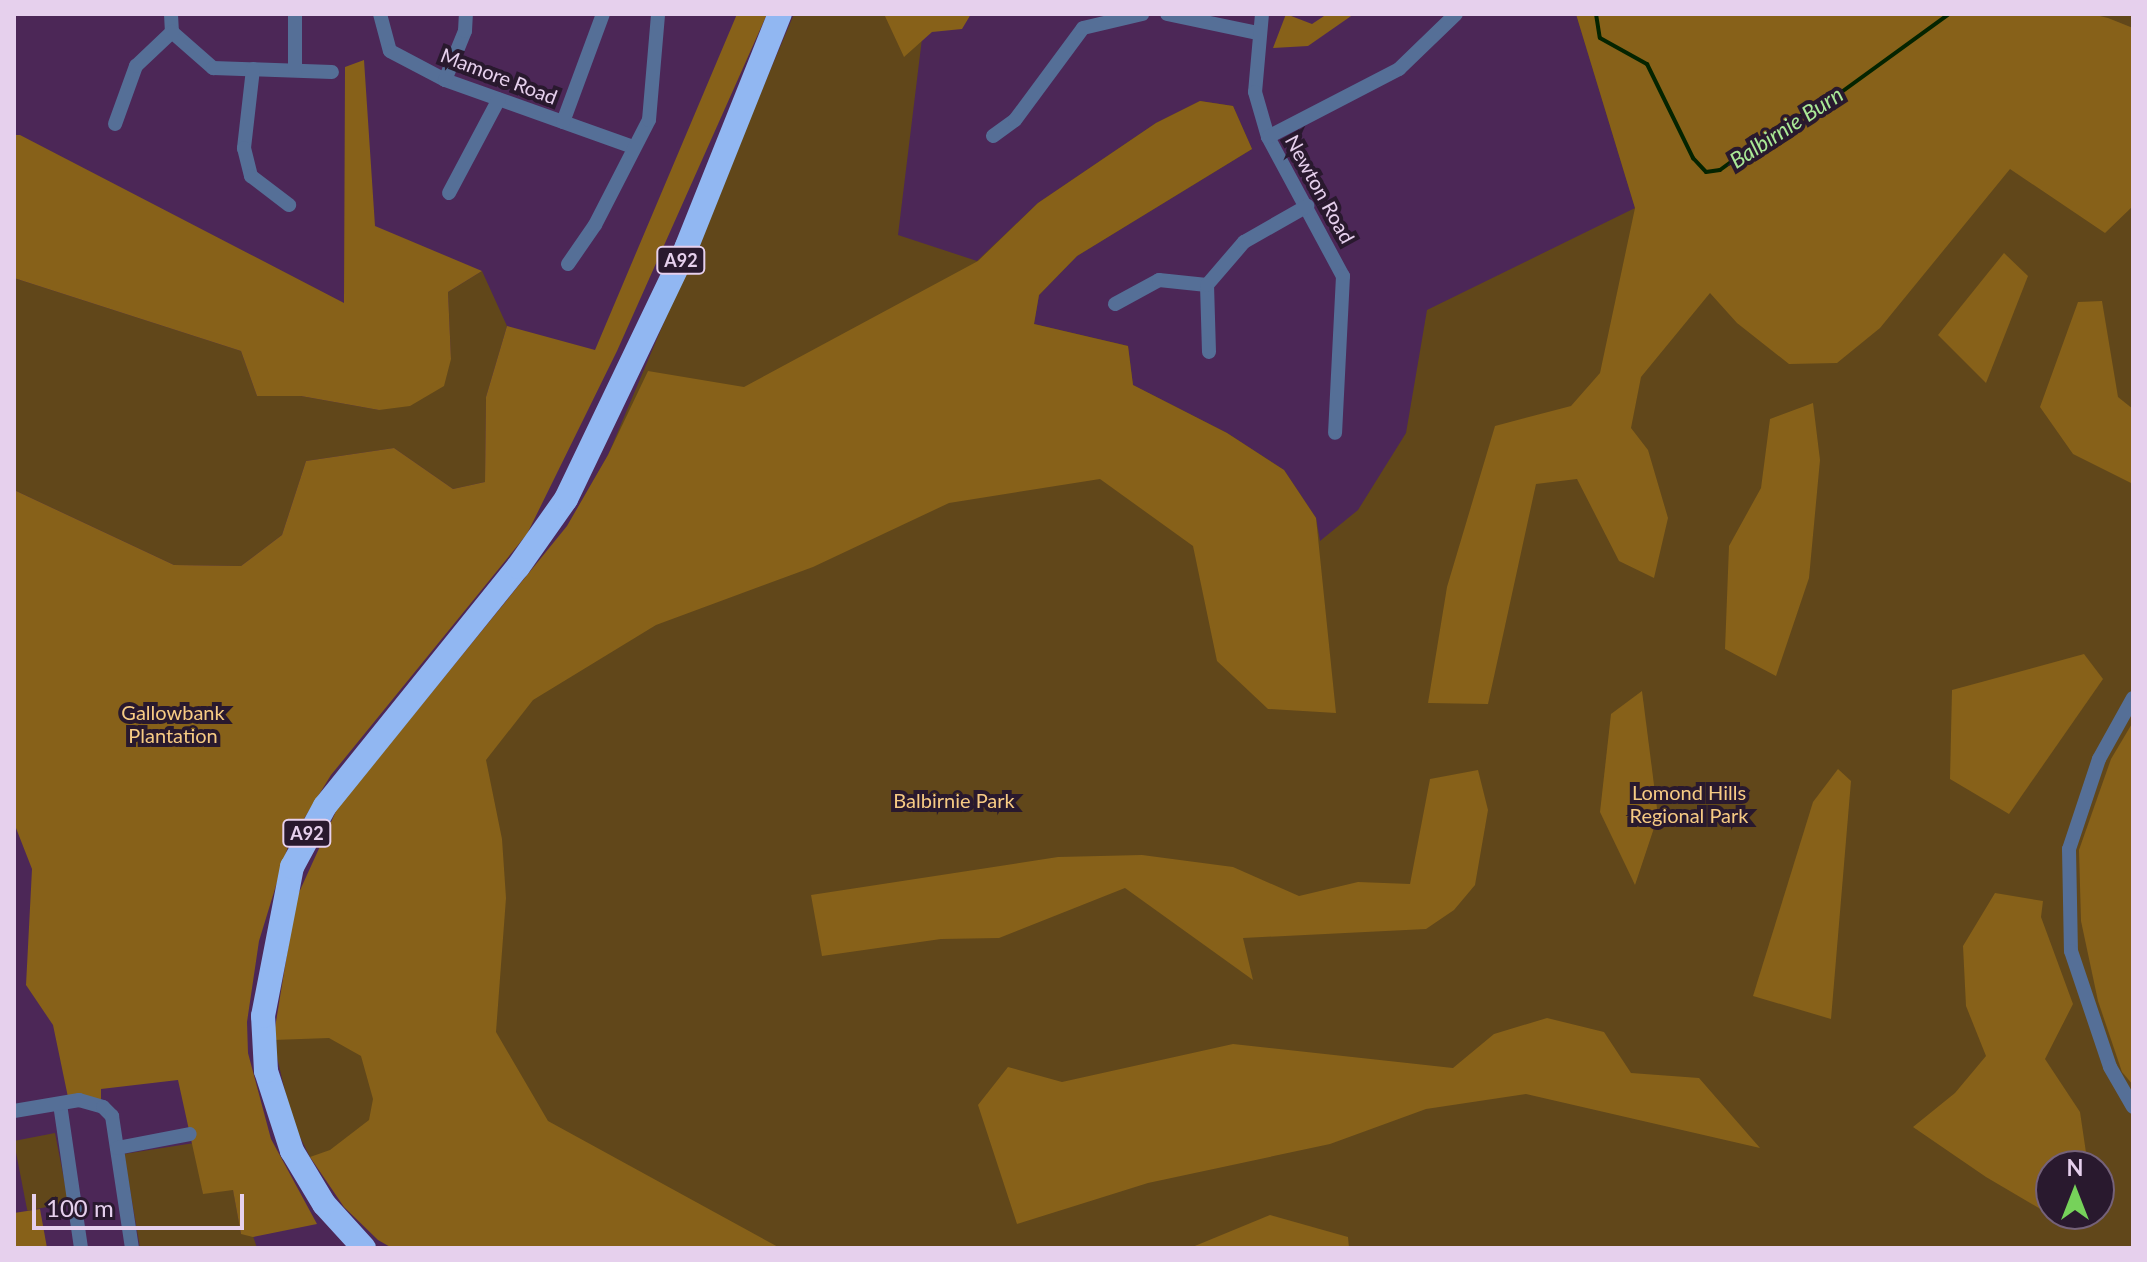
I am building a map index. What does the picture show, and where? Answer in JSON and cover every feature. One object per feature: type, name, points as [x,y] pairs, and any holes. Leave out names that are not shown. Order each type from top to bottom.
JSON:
[{"type":"highway","name":"A92","points":[[364,1248],[324,1204],[300,1164],[280,1127],[268,1084],[263,1016],[292,867],[325,806],[518,567],[566,499],[687,246],[780,14]]},
{"type":"street","points":[[171,14],[172,32],[213,68],[332,72]]},
{"type":"street","points":[[295,14],[295,70]]},
{"type":"street","name":"Mamore Road","points":[[380,14],[390,51],[445,80],[633,147]]},
{"type":"street","points":[[445,80],[465,31],[466,14]]},
{"type":"street","points":[[563,122],[603,14]]},
{"type":"street","points":[[568,264],[595,225],[649,120],[658,14]]},
{"type":"street","points":[[993,136],[1015,120],[1083,28],[1142,14]]},
{"type":"street","points":[[1167,14],[1257,33]]},
{"type":"street","name":"Newton Road","points":[[1262,14],[1257,33],[1255,92],[1268,137],[1343,276],[1335,433]]},
{"type":"street","points":[[1268,137],[1399,69],[1456,14]]},
{"type":"street","points":[[115,124],[136,66],[172,32]]},
{"type":"street","points":[[253,69],[244,148],[251,176],[289,205]]},
{"type":"street","points":[[449,193],[499,99]]},
{"type":"street","points":[[1209,352],[1207,285],[1244,242],[1307,206]]},
{"type":"street","points":[[1115,304],[1159,280],[1207,285]]},
{"type":"street","points":[[2133,698],[2099,759],[2069,849],[2071,951],[2110,1067],[2133,1107]]},
{"type":"street","points":[[14,1111],[89,1101],[112,1116],[132,1248]]},
{"type":"street","points":[[60,1104],[81,1248]]},
{"type":"street","points":[[117,1148],[190,1134]]},
{"type":"green space","name":"Gallowbank Plantation","points":[[737,14],[767,14],[617,351],[527,534],[331,775],[289,843],[259,941],[247,1022],[248,1053],[271,1139],[317,1224],[253,1237],[241,1234],[233,1190],[203,1194],[178,1080],[101,1089],[101,1101],[69,1102],[53,1025],[26,985],[32,869],[14,823],[14,490],[174,565],[241,566],[282,535],[306,461],[394,448],[453,489],[485,482],[486,397],[507,326],[595,350]]},
{"type":"green space","name":"Lomond Hills Regional Park","points":[[794,14],[925,14],[898,235],[977,261],[1038,203],[1156,123],[1200,101],[1233,106],[1252,149],[1077,256],[1039,295],[1034,324],[1128,346],[1133,385],[1227,433],[1284,470],[1316,518],[1320,541],[1358,510],[1406,433],[1427,310],[1635,208],[1576,14],[2133,14],[2133,1248],[426,1248],[310,1157],[292,1121],[273,1040],[608,455]]},
{"type":"green space","points":[[884,14],[971,14],[962,29],[932,32],[904,57]]},
{"type":"green space","points":[[1286,14],[1312,24],[1327,14],[1354,14],[1308,46],[1273,48]]},
{"type":"green space","points":[[1576,14],[2092,14],[2108,18],[2133,28],[2133,206],[2105,233],[2010,169],[1880,328],[1837,363],[1789,364],[1737,323],[1710,293],[1641,377],[1631,428],[1648,450],[1668,518],[1654,578],[1619,561],[1577,479],[1536,484],[1488,704],[1428,703],[1447,587],[1495,426],[1571,406],[1600,373],[1635,208]]},
{"type":"green space","points":[[364,60],[375,226],[482,271],[448,292],[451,359],[444,386],[410,406],[379,410],[301,396],[257,396],[241,351],[14,278],[14,135],[20,135],[344,303],[345,67]]},
{"type":"green space","points":[[1200,101],[1233,106],[1252,149],[1077,256],[1039,295],[1034,324],[1128,346],[1133,385],[1227,433],[1284,470],[1316,518],[1336,713],[1268,709],[1217,661],[1193,546],[1100,479],[949,503],[813,567],[656,625],[533,700],[486,760],[502,839],[506,898],[496,1032],[548,1121],[780,1248],[392,1248],[378,1240],[344,1207],[310,1157],[330,1150],[369,1120],[373,1099],[361,1056],[329,1038],[273,1040],[296,899],[337,809],[567,526],[608,455],[648,371],[744,387],[978,261],[1038,203],[1156,123]]},
{"type":"green space","points":[[2004,253],[2028,276],[1986,383],[1938,335]]},
{"type":"green space","points":[[482,271],[507,326],[486,397],[485,482],[453,489],[394,448],[306,461],[282,535],[241,566],[174,565],[14,490],[14,278],[241,351],[257,396],[301,396],[379,410],[451,359],[448,292]]},
{"type":"green space","points":[[2102,301],[2118,397],[2133,409],[2133,484],[2073,454],[2040,407],[2078,302]]},
{"type":"green space","points":[[1813,403],[1820,460],[1809,578],[1776,676],[1725,649],[1729,546],[1761,488],[1770,419]]},
{"type":"green space","points":[[2084,654],[2103,679],[2009,814],[1950,779],[1952,690]]},
{"type":"green space","points":[[1642,691],[1658,816],[1635,885],[1600,812],[1611,714]]},
{"type":"green space","points":[[2133,722],[2133,1085],[2122,1072],[2098,1001],[2081,921],[2079,850],[2111,759]]},
{"type":"green space","points":[[1838,769],[1851,781],[1831,1019],[1753,996],[1813,802]]},
{"type":"green space","points":[[1478,770],[1488,810],[1475,885],[1454,910],[1426,929],[1243,938],[1253,980],[1125,888],[999,938],[941,939],[822,956],[811,895],[1058,857],[1142,855],[1233,867],[1299,896],[1358,882],[1410,884],[1430,779]]},
{"type":"green space","points":[[1995,893],[2043,901],[2041,917],[2073,1004],[2045,1059],[2080,1112],[2086,1150],[2035,1150],[2035,1206],[1913,1127],[1955,1093],[1986,1056],[1966,1006],[1963,946]]},
{"type":"green space","points":[[1547,1018],[1604,1032],[1631,1073],[1699,1078],[1760,1148],[1526,1094],[1426,1109],[1330,1144],[1148,1183],[1017,1224],[978,1105],[1008,1067],[1062,1082],[1233,1044],[1453,1068],[1494,1034]]},
{"type":"green space","points":[[55,1133],[69,1203],[27,1211],[14,1141]]},
{"type":"green space","points":[[194,1143],[203,1193],[233,1189],[241,1234],[252,1233],[257,1248],[140,1248],[124,1154]]},
{"type":"green space","points":[[40,1209],[47,1248],[14,1248],[14,1213]]},
{"type":"green space","points":[[1270,1215],[1348,1237],[1349,1248],[1190,1248]]},
{"type":"waterway","name":"Balbirnie Burn","points":[[1596,14],[1600,38],[1647,64],[1693,158],[1706,172],[1720,170],[1780,126],[1825,104],[1949,14]]},
{"type":"park label","name":"Balbirnie Park","points":[[954,800]]}]
